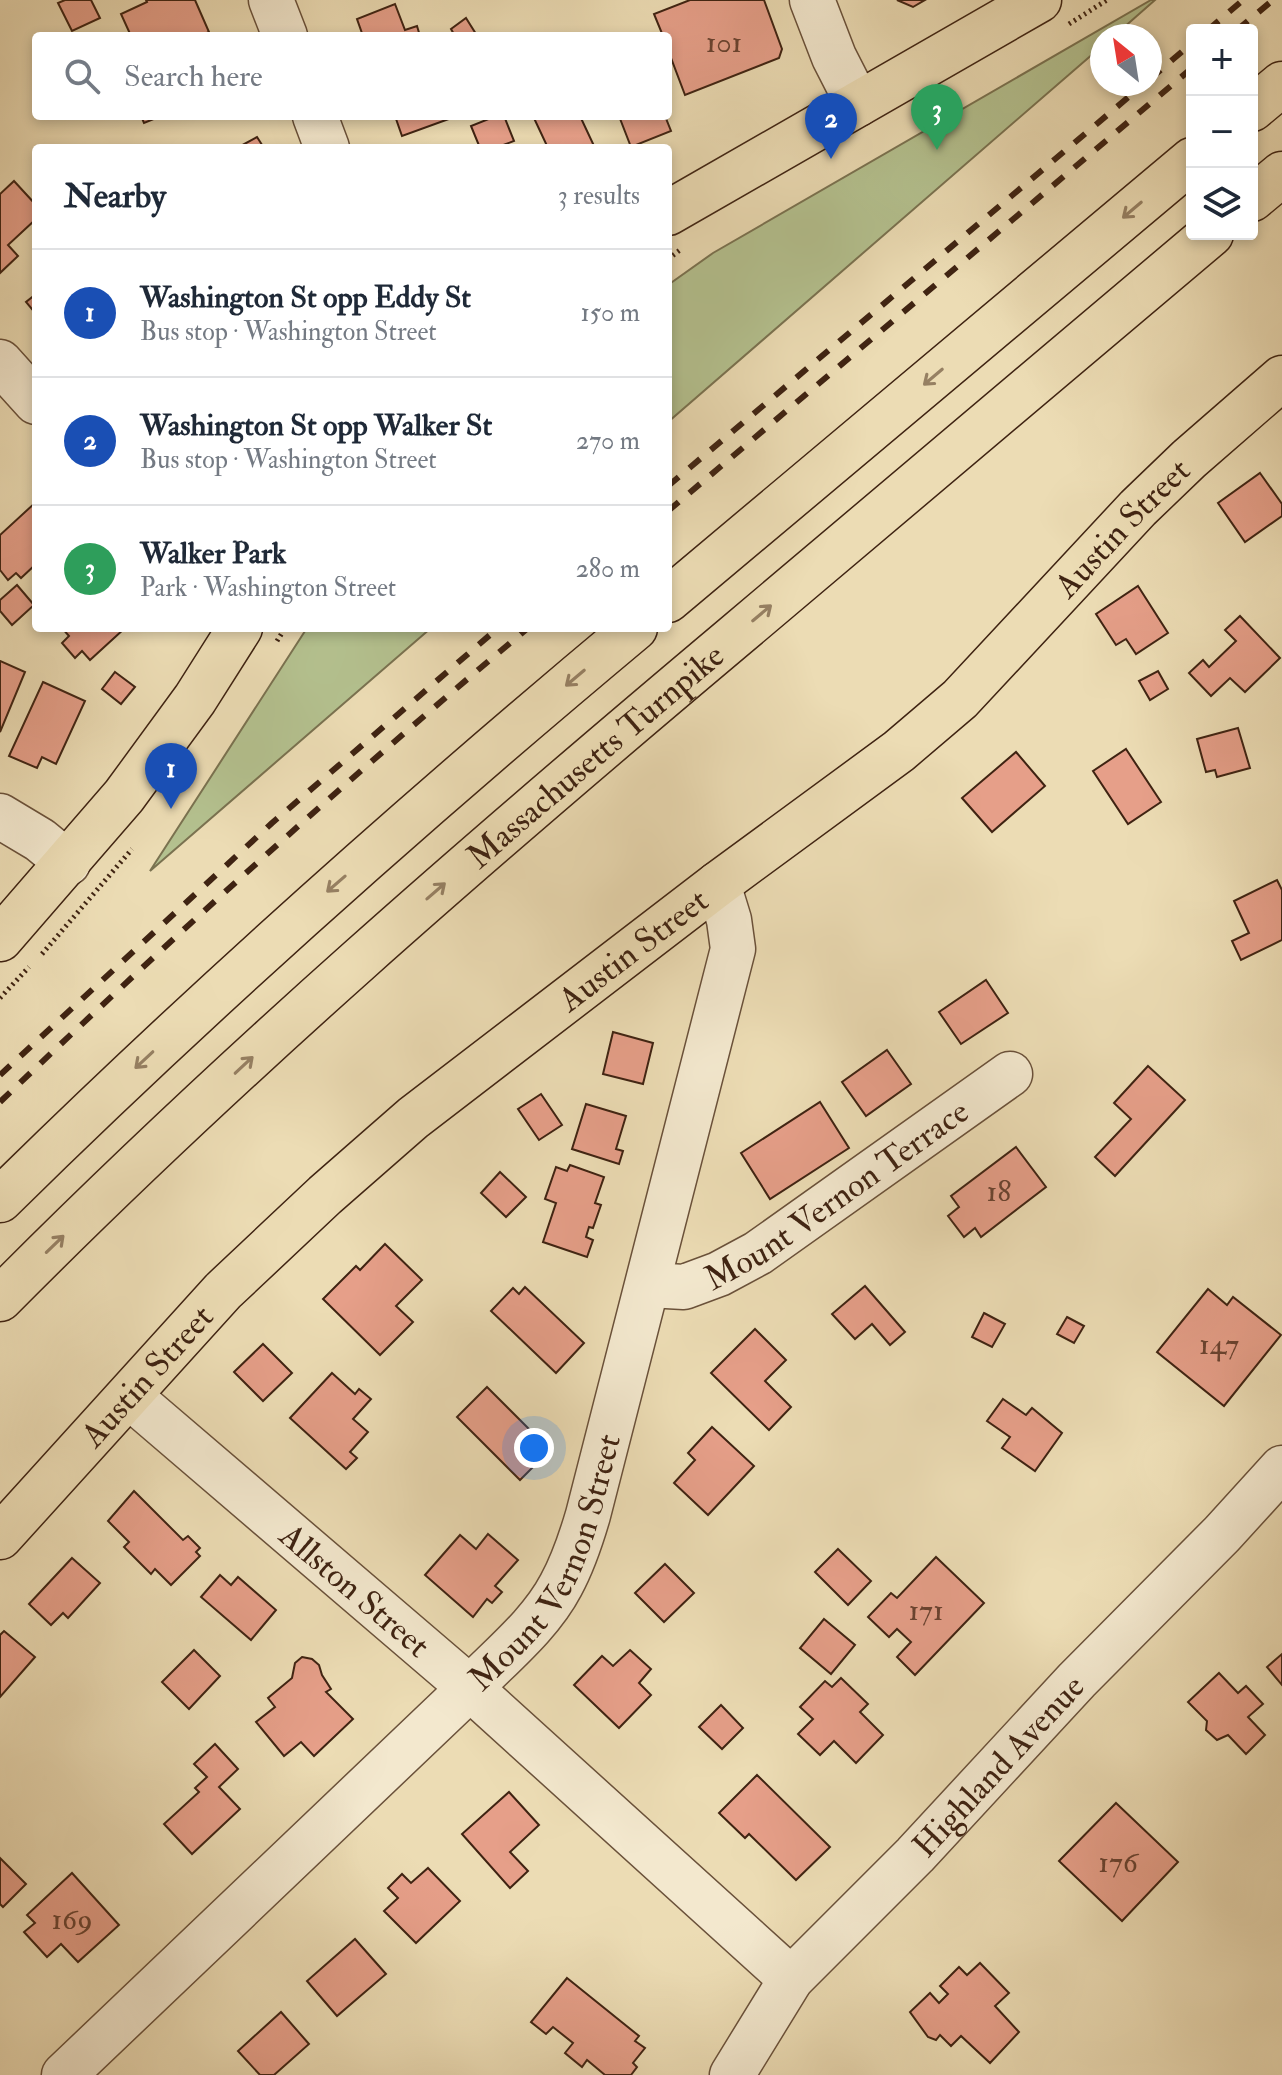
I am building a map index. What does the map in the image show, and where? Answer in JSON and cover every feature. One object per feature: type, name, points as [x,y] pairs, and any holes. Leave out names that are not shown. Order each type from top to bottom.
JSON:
[{"type":"main road","points":[[672,211],[1039,0]]},
{"type":"main road","points":[[1258,104],[1282,84]]},
{"type":"main road","points":[[672,597],[1186,165]]},
{"type":"main road","points":[[1258,194],[1282,174]]},
{"type":"main road","name":"Massachusetts Turnpike","points":[[0,1299],[128,1174],[389,932],[1204,240]]},
{"type":"main road","name":"Austin Street","points":[[0,1537],[223,1291],[325,1195],[402,1128],[718,884],[899,751],[960,699],[1138,508],[1282,378]]},
{"type":"main road","points":[[0,939],[124,796],[172,732],[237,632]]},
{"type":"main road","name":"Massachusetts Turnpike","points":[[0,1200],[133,1071],[308,909],[630,632]]},
{"type":"street","points":[[271,0],[283,32]]},
{"type":"street","points":[[812,0],[834,57],[858,104]]},
{"type":"street","points":[[316,120],[326,144]]},
{"type":"street","points":[[0,362],[32,398]]},
{"type":"street","points":[[0,816],[40,840],[68,863]]},
{"type":"street","name":"Mount Vernon Street","points":[[64,2075],[470,1688],[535,1621],[560,1588],[576,1555],[649,1285],[733,949],[729,920],[718,884]]},
{"type":"street","name":"Mount Vernon Terrace","points":[[649,1285],[684,1287],[719,1274],[758,1253],[1010,1074]]},
{"type":"street","name":"Allston Street","points":[[129,1396],[470,1688],[791,1979]]},
{"type":"street","name":"Highland Avenue","points":[[732,2075],[791,1979],[915,1855],[1077,1680],[1222,1534],[1282,1468]]},
{"type":"green space","points":[[1151,0],[1155,0],[1128,24],[1109,24]]},
{"type":"green space","points":[[1090,35],[1090,56],[672,419],[672,282],[713,253]]},
{"type":"green space","points":[[304,632],[426,632],[150,871]]},
{"type":"building","points":[[91,0],[100,18],[72,31],[58,3]]},
{"type":"building","points":[[195,0],[209,32],[129,32],[121,14],[147,2]]},
{"type":"building","points":[[690,0],[764,0],[782,49],[779,58],[685,95],[672,61],[672,32],[661,32],[654,14]]},
{"type":"building","points":[[897,0],[925,0],[913,7]]},
{"type":"building","points":[[395,4],[405,30],[417,26],[419,32],[362,32],[357,19]]},
{"type":"building","points":[[466,18],[475,32],[453,32],[451,29]]},
{"type":"building","points":[[396,120],[446,120],[402,136]]},
{"type":"building","points":[[486,120],[506,120],[514,141],[478,144],[471,126]]},
{"type":"building","points":[[535,120],[582,120],[593,144],[546,144]]},
{"type":"building","points":[[621,120],[667,120],[671,131],[638,144],[630,144]]},
{"type":"building","points":[[257,137],[261,144],[244,144]]},
{"type":"building","points":[[14,181],[32,201],[32,223],[8,245],[18,256],[0,273],[0,194]]},
{"type":"building","points":[[1260,473],[1282,504],[1282,516],[1245,542],[1218,503]]},
{"type":"building","points":[[32,506],[32,568],[21,578],[16,573],[8,580],[0,570],[0,535]]},
{"type":"building","points":[[17,585],[32,607],[12,625],[0,611],[0,600]]},
{"type":"building","points":[[1138,586],[1168,633],[1136,654],[1126,639],[1116,645],[1096,614]]},
{"type":"building","points":[[1240,616],[1280,658],[1245,692],[1230,678],[1211,696],[1189,673],[1203,660],[1209,667],[1236,641],[1225,630]]},
{"type":"building","points":[[66,632],[121,632],[90,660],[82,651],[75,658],[62,643],[69,636]]},
{"type":"building","points":[[0,661],[25,672],[0,732]]},
{"type":"building","points":[[1158,671],[1168,689],[1150,700],[1139,681]]},
{"type":"building","points":[[115,672],[135,687],[121,704],[102,689]]},
{"type":"building","points":[[43,682],[85,701],[56,764],[42,757],[37,768],[9,756]]},
{"type":"building","points":[[1238,728],[1250,768],[1217,777],[1215,770],[1206,772],[1197,739]]},
{"type":"building","points":[[1126,749],[1161,802],[1128,824],[1093,771]]},
{"type":"building","points":[[1016,752],[1045,786],[992,832],[962,798]]},
{"type":"building","points":[[1277,880],[1282,890],[1282,940],[1241,960],[1232,941],[1249,933],[1234,901]]},
{"type":"building","points":[[986,980],[1008,1013],[961,1044],[939,1012]]},
{"type":"building","points":[[613,1032],[653,1043],[643,1084],[603,1074]]},
{"type":"building","points":[[887,1050],[911,1084],[866,1116],[842,1082]]},
{"type":"building","points":[[1148,1066],[1185,1100],[1115,1176],[1095,1157],[1131,1119],[1114,1103]]},
{"type":"building","points":[[541,1094],[562,1125],[539,1140],[518,1109]]},
{"type":"building","points":[[820,1102],[849,1148],[770,1199],[741,1153]]},
{"type":"building","points":[[586,1104],[626,1116],[616,1149],[623,1151],[619,1164],[572,1149]]},
{"type":"building","points":[[1016,1147],[1046,1187],[981,1237],[975,1228],[964,1237],[948,1216],[959,1207],[951,1196]]},
{"type":"building","points":[[570,1165],[604,1177],[595,1203],[601,1205],[593,1228],[589,1227],[586,1237],[593,1240],[587,1257],[543,1242],[556,1203],[545,1199],[556,1167],[567,1171]]},
{"type":"building","points":[[500,1172],[526,1197],[506,1217],[481,1193]]},
{"type":"building","points":[[385,1244],[422,1280],[396,1306],[413,1322],[380,1355],[323,1299],[356,1266],[360,1270]]},
{"type":"building","points":[[865,1286],[905,1332],[890,1345],[872,1324],[855,1339],[832,1314]]},
{"type":"building","points":[[525,1287],[584,1343],[556,1373],[491,1311],[513,1288],[519,1294]]},
{"type":"building","points":[[1208,1289],[1227,1305],[1233,1297],[1281,1335],[1224,1406],[1157,1352]]},
{"type":"building","points":[[984,1313],[1005,1324],[992,1347],[972,1337]]},
{"type":"building","points":[[1067,1317],[1084,1326],[1074,1343],[1057,1334]]},
{"type":"building","points":[[755,1329],[786,1360],[765,1381],[791,1407],[769,1430],[711,1373]]},
{"type":"building","points":[[263,1344],[292,1373],[263,1401],[234,1372]]},
{"type":"building","points":[[332,1373],[355,1394],[359,1389],[371,1399],[353,1419],[368,1432],[350,1452],[357,1458],[346,1469],[290,1418]]},
{"type":"building","points":[[487,1387],[550,1450],[520,1480],[457,1417]]},
{"type":"building","points":[[1003,1399],[1026,1415],[1032,1408],[1062,1433],[1035,1471],[1002,1448],[1010,1437],[987,1421]]},
{"type":"building","points":[[712,1427],[754,1466],[708,1515],[674,1483],[695,1460],[688,1453]]},
{"type":"building","points":[[134,1491],[183,1540],[188,1536],[200,1548],[196,1552],[200,1556],[171,1585],[155,1569],[151,1574],[124,1547],[129,1542],[108,1521]]},
{"type":"building","points":[[488,1534],[518,1560],[495,1586],[502,1592],[492,1603],[487,1599],[473,1617],[425,1575],[460,1535],[476,1549]]},
{"type":"building","points":[[838,1549],[871,1581],[848,1605],[815,1572]]},
{"type":"building","points":[[936,1557],[984,1603],[915,1675],[897,1657],[911,1642],[897,1629],[889,1637],[868,1617],[891,1593],[897,1598]]},
{"type":"building","points":[[72,1558],[100,1583],[68,1618],[63,1613],[51,1625],[29,1604]]},
{"type":"building","points":[[665,1564],[694,1593],[664,1622],[635,1593]]},
{"type":"building","points":[[220,1575],[231,1585],[238,1577],[276,1610],[251,1640],[201,1597]]},
{"type":"building","points":[[824,1619],[855,1645],[831,1674],[800,1648]]},
{"type":"building","points":[[4,1631],[35,1657],[0,1697],[0,1635]]},
{"type":"building","points":[[194,1650],[220,1676],[189,1709],[162,1682]]},
{"type":"building","points":[[630,1650],[651,1669],[639,1683],[651,1695],[619,1728],[574,1685],[602,1656],[613,1666]]},
{"type":"building","points":[[1282,1654],[1282,1685],[1267,1667]]},
{"type":"building","points":[[302,1657],[312,1659],[319,1665],[331,1689],[326,1692],[353,1719],[314,1756],[301,1742],[284,1756],[256,1722],[275,1707],[268,1698],[292,1678],[295,1663]]},
{"type":"building","points":[[1219,1673],[1238,1693],[1246,1686],[1263,1704],[1248,1717],[1265,1735],[1246,1754],[1228,1735],[1217,1740],[1206,1730],[1207,1721],[1188,1702]]},
{"type":"building","points":[[841,1678],[868,1704],[860,1712],[883,1735],[856,1763],[834,1741],[820,1755],[798,1734],[813,1719],[800,1707],[825,1681],[832,1687]]},
{"type":"building","points":[[721,1705],[743,1728],[722,1749],[699,1727]]},
{"type":"building","points":[[215,1744],[238,1769],[219,1787],[240,1809],[192,1854],[164,1824],[199,1792],[195,1788],[207,1777],[194,1764]]},
{"type":"building","points":[[757,1775],[830,1847],[796,1880],[749,1834],[745,1838],[719,1813]]},
{"type":"building","points":[[509,1792],[539,1825],[510,1852],[528,1871],[510,1888],[462,1834]]},
{"type":"building","points":[[1116,1803],[1178,1862],[1122,1921],[1059,1861]]},
{"type":"building","points":[[0,1858],[26,1884],[3,1907],[0,1904]]},
{"type":"building","points":[[428,1868],[460,1901],[416,1943],[384,1911],[398,1898],[388,1888],[402,1874],[411,1883]]},
{"type":"building","points":[[72,1873],[119,1925],[78,1962],[61,1944],[47,1957],[24,1932],[35,1923],[27,1915]]},
{"type":"building","points":[[355,1939],[386,1974],[337,2016],[307,1981]]},
{"type":"building","points":[[980,1963],[1009,1993],[995,2006],[1019,2032],[990,2063],[961,2036],[951,2046],[940,2035],[936,2040],[928,2037],[910,2012],[930,1993],[939,2003],[948,1994],[940,1986],[959,1967],[967,1975]]},
{"type":"building","points":[[567,1978],[639,2036],[635,2041],[645,2048],[633,2063],[637,2067],[631,2075],[605,2075],[587,2060],[582,2067],[565,2053],[573,2043],[553,2027],[546,2034],[531,2022]]},
{"type":"building","points":[[281,2012],[309,2044],[274,2075],[260,2075],[238,2051]]},
{"type":"railway","points":[[1215,24],[1243,0]]},
{"type":"railway","points":[[1244,24],[1273,0]]},
{"type":"railway","points":[[1162,69],[1186,48]]},
{"type":"railway","points":[[672,508],[1186,73]]},
{"type":"railway","points":[[672,483],[1130,96]]},
{"type":"railway","points":[[0,1075],[272,823],[493,632]]},
{"type":"railway","points":[[0,1102],[260,860],[523,632]]},
{"type":"place","name":"Walker Park","points":[[937,150]]},
{"type":"place","name":"Washington St opp Walker St","points":[[831,159]]},
{"type":"place","name":"Washington St opp Eddy St","points":[[171,809]]}]
